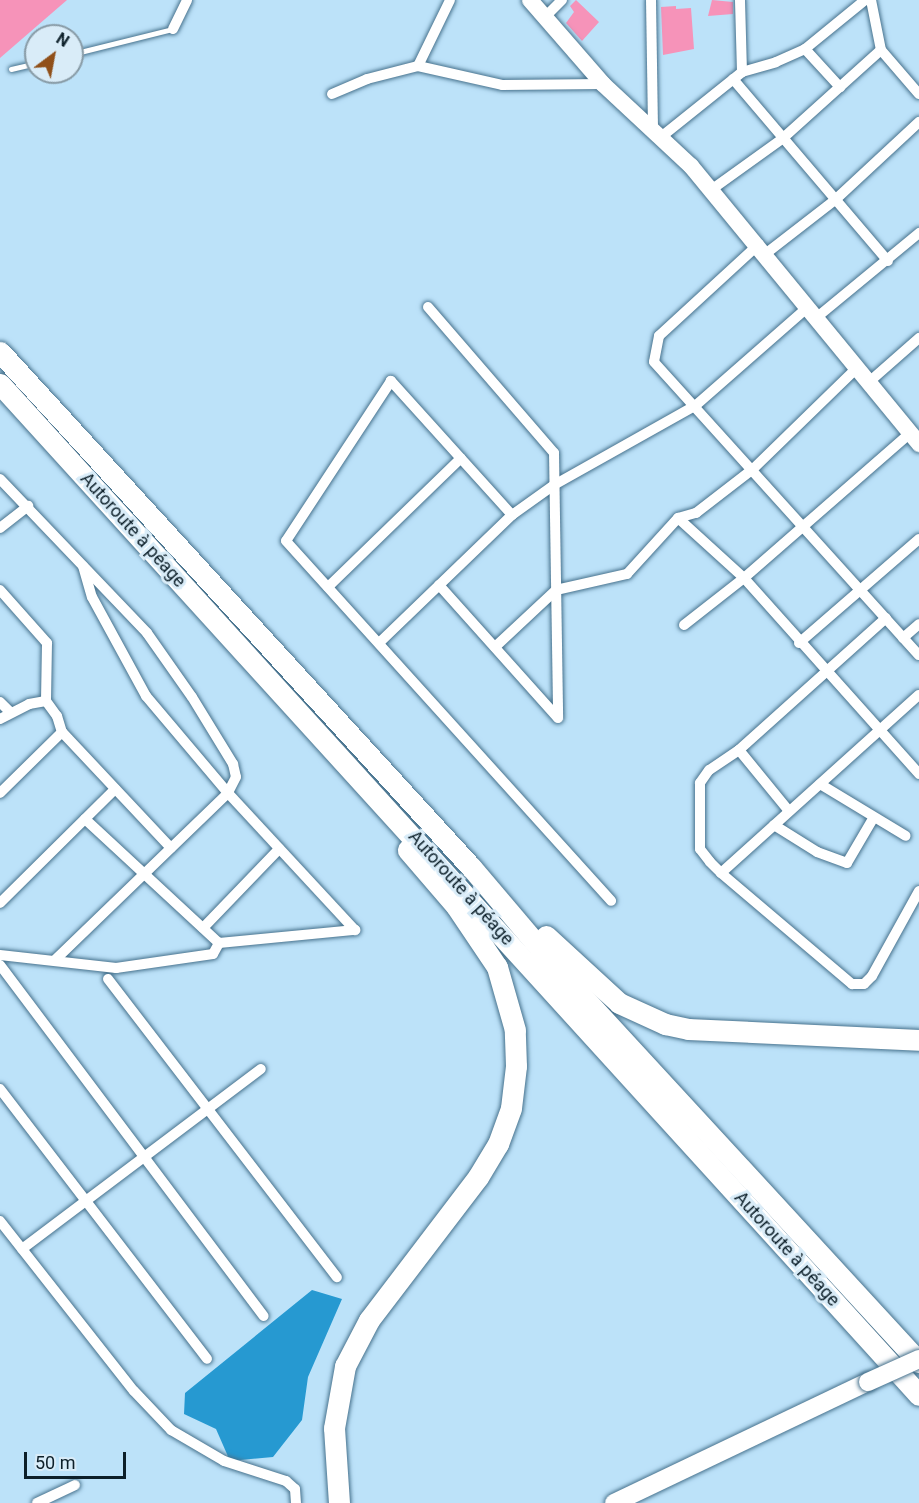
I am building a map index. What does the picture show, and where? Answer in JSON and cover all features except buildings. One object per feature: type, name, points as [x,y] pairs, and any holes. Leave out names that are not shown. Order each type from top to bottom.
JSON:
[{"type":"highway","points":[[0,352],[471,867],[561,974],[919,1360]]},
{"type":"highway","name":"Autoroute à péage","points":[[0,384],[919,1395]]},
{"type":"highway","points":[[339,1503],[333,1428],[345,1366],[369,1320],[478,1177],[498,1144],[511,1108],[516,1066],[516,1030],[497,967],[456,906],[374,806],[359,778]]},
{"type":"highway","points":[[471,867],[513,902],[597,987],[650,1019],[688,1029],[919,1040]]},
{"type":"main road","points":[[614,1503],[919,1360]]},
{"type":"street","points":[[172,29],[187,0]]},
{"type":"street","points":[[418,66],[450,0]]},
{"type":"street","points":[[530,0],[603,84],[657,132],[711,190],[914,439],[803,526],[744,578],[684,625]]},
{"type":"street","points":[[545,17],[562,0]]},
{"type":"street","points":[[651,0],[657,132]]},
{"type":"street","points":[[740,0],[737,75],[783,139],[888,261]]},
{"type":"street","points":[[657,132],[737,75],[805,49],[865,0]]},
{"type":"street","points":[[871,0],[881,50],[919,94]]},
{"type":"street","points":[[805,49],[840,87]]},
{"type":"street","points":[[711,190],[783,139],[881,50]]},
{"type":"street","points":[[332,94],[367,79],[418,66],[502,85],[603,84]]},
{"type":"street","points":[[919,122],[835,200],[761,250],[659,336],[654,363],[753,469],[919,655]]},
{"type":"street","points":[[378,643],[512,515],[554,485],[694,406],[812,313],[888,261],[919,232]]},
{"type":"street","points":[[428,307],[554,453],[558,718],[439,585]]},
{"type":"street","points":[[869,382],[919,338]]},
{"type":"street","points":[[495,648],[556,590],[627,574],[678,518],[696,513],[753,469],[857,368]]},
{"type":"street","points":[[512,515],[391,381],[286,541],[611,901]]},
{"type":"street","points":[[328,587],[461,458]]},
{"type":"street","points":[[0,479],[147,633],[192,697],[233,764],[236,777],[228,792],[55,960]]},
{"type":"street","points":[[0,528],[28,506]]},
{"type":"street","points":[[678,518],[744,578],[799,643],[919,774]]},
{"type":"street","points":[[799,643],[919,539]]},
{"type":"street","points":[[82,564],[92,597],[146,696],[228,792],[355,930],[219,943],[85,819]]},
{"type":"street","points":[[0,590],[47,643],[46,701],[57,716],[62,732],[171,848]]},
{"type":"street","points":[[886,618],[739,750],[709,770],[700,783],[700,849],[721,873],[852,984],[864,984],[872,976],[919,891]]},
{"type":"street","points":[[903,638],[919,624]]},
{"type":"street","points":[[721,873],[919,695]]},
{"type":"street","points":[[0,719],[10,712],[46,701]]},
{"type":"street","points":[[0,702],[10,712]]},
{"type":"street","points":[[0,793],[62,732]]},
{"type":"street","points":[[739,750],[789,811]]},
{"type":"street","points":[[820,784],[906,836]]},
{"type":"street","points":[[0,903],[115,789]]},
{"type":"street","points":[[774,825],[817,852],[847,863],[874,817]]},
{"type":"street","points":[[203,928],[279,849]]},
{"type":"street","points":[[0,955],[116,968],[213,954],[219,943]]},
{"type":"street","points":[[0,965],[264,1316]]},
{"type":"street","points":[[108,979],[337,1277]]},
{"type":"street","points":[[22,1249],[146,1158],[261,1069]]},
{"type":"street","points":[[0,1089],[207,1359]]},
{"type":"street","points":[[0,1221],[134,1390],[171,1430],[224,1461],[286,1481],[295,1489],[296,1503]]},
{"type":"street","points":[[36,1503],[75,1485]]},
{"type":"lane","points":[[84,51],[172,29]]},
{"type":"lane","points":[[11,69],[24,66]]},
{"type":"water","points":[[312,1290],[342,1299],[308,1377],[302,1420],[273,1457],[230,1461],[216,1429],[184,1414],[185,1393]]}]
